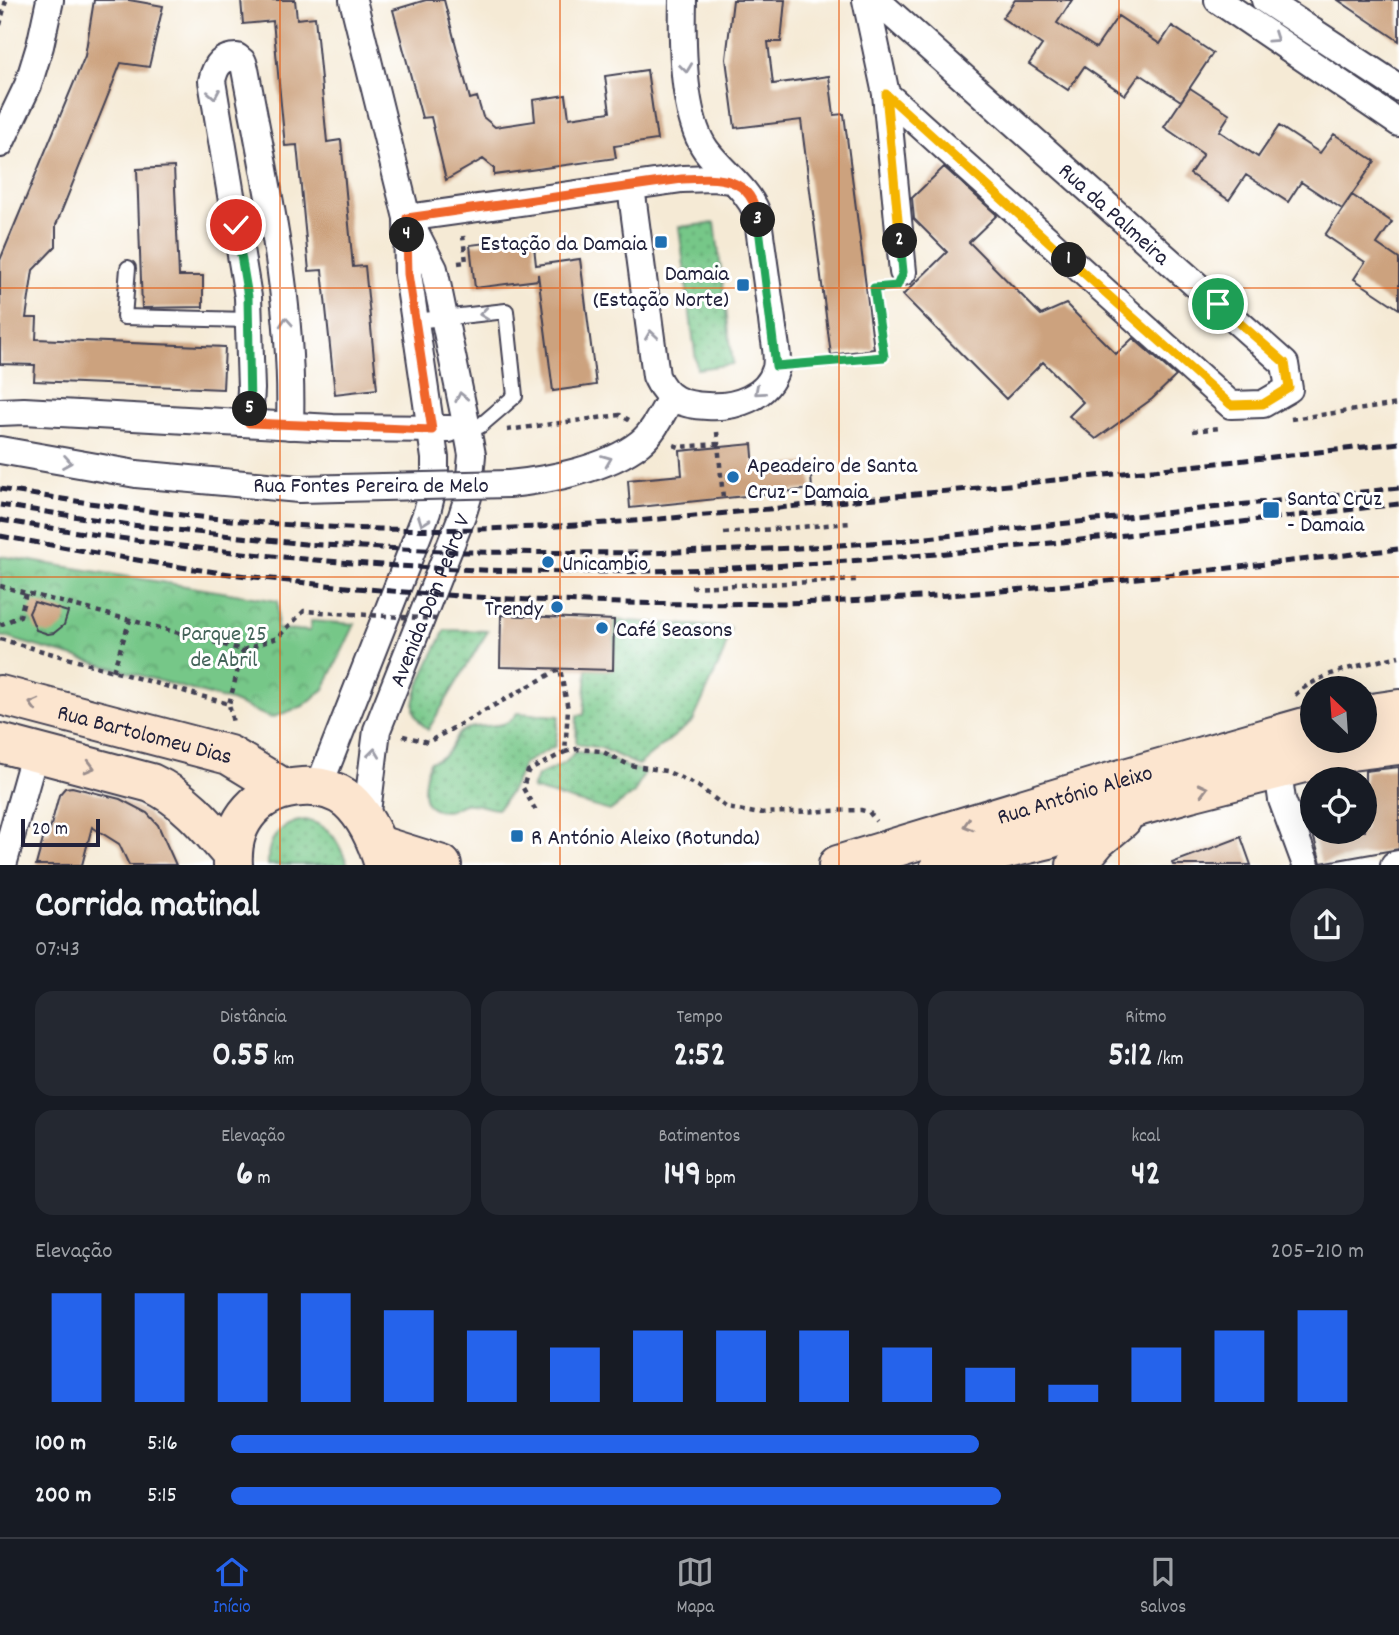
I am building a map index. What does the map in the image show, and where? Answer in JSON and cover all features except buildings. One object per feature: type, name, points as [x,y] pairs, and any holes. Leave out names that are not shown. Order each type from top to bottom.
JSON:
[{"type":"street","points":[[0,144],[28,85],[50,0]]},
{"type":"street","name":"Avenida Dom Pedro V","points":[[301,787],[427,512],[435,480],[432,430],[408,274],[407,218],[352,0]]},
{"type":"street","points":[[631,187],[656,376],[662,388],[671,398],[688,406],[715,407],[743,402],[763,389],[776,366],[757,213],[749,196],[731,180],[705,148],[696,132],[691,113],[682,38],[683,0]]},
{"type":"street","points":[[866,0],[886,94],[903,272]]},
{"type":"street","name":"Rua da Palmeira","points":[[879,0],[1285,363],[1289,388],[1263,404],[1231,405],[886,94]]},
{"type":"street","points":[[1218,0],[1399,123]]},
{"type":"street","points":[[1265,0],[1399,89]]},
{"type":"street","points":[[249,423],[251,389],[248,297],[212,81],[214,71],[227,57],[237,57],[243,62],[245,69],[283,276],[291,390],[290,426]]},
{"type":"street","points":[[407,218],[682,179],[731,180]]},
{"type":"street","name":"Avenida Dom Pedro V","points":[[376,844],[377,730],[468,497],[472,455],[434,269],[407,218]]},
{"type":"street","name":"Rua Fontes Pereira de Melo","points":[[0,450],[136,474],[299,488],[509,484],[542,480],[616,457],[645,438],[671,398]]},
{"type":"street","points":[[8,409],[290,426],[467,429]]},
{"type":"street","name":"Rua Bartolomeu Dias","points":[[0,695],[229,755],[301,787],[346,799],[376,844]]},
{"type":"street","points":[[1377,712],[1399,709]]},
{"type":"street","name":"Rua António Aleixo","points":[[838,865],[1104,784],[1300,713]]},
{"type":"street","name":"Rua António Aleixo","points":[[940,865],[1042,852],[1138,807],[1351,751],[1399,745]]},
{"type":"street","points":[[3,865],[17,747]]},
{"type":"street","name":"Rua Bartolomeu Dias","points":[[17,747],[151,783],[167,790],[192,810],[233,860]]},
{"type":"street","points":[[1278,771],[1282,800],[1304,865]]},
{"type":"street","points":[[1042,852],[1076,806],[1104,784]]},
{"type":"street","points":[[233,860],[240,825],[255,803],[301,787]]},
{"type":"street","points":[[1076,865],[1097,840],[1138,807]]},
{"type":"street","points":[[376,844],[442,865]]},
{"type":"lane","points":[[128,268],[124,317],[249,320]]},
{"type":"lane","points":[[415,321],[506,311],[515,396],[480,426],[467,429]]},
{"type":"path","points":[[0,24],[6,0]]},
{"type":"path","points":[[776,366],[884,357],[874,288],[897,286],[903,272]]},
{"type":"path","points":[[1287,419],[1399,404]]},
{"type":"path","points":[[491,416],[499,431],[596,418]]},
{"type":"path","points":[[1193,431],[1234,426]]},
{"type":"path","points":[[719,447],[723,498]]},
{"type":"path","points":[[724,533],[852,523]]},
{"type":"path","points":[[691,587],[858,580]]},
{"type":"path","points":[[0,586],[243,650],[276,638],[304,611],[436,619]]},
{"type":"path","points":[[0,625],[20,616],[26,593]]},
{"type":"path","points":[[113,671],[130,620]]},
{"type":"path","points":[[0,639],[229,704]]},
{"type":"path","points":[[234,729],[229,704],[243,650]]},
{"type":"path","points":[[1331,676],[1399,656]]},
{"type":"path","points":[[377,730],[428,742],[560,669],[568,709],[565,752]]},
{"type":"path","points":[[536,811],[523,788],[528,771],[576,749],[601,751],[629,765],[666,771],[698,786],[727,808],[755,813],[861,810],[869,812],[876,822],[883,826]]},
{"type":"green space","points":[[715,223],[733,364],[697,369],[679,227]]},
{"type":"green space","name":"Parque 25 de Abril","points":[[0,556],[278,601],[277,629],[310,631],[311,621],[355,624],[324,689],[303,706],[271,718],[231,701],[0,636]]},
{"type":"green space","points":[[614,620],[731,628],[723,655],[693,721],[638,765],[601,748],[576,744],[577,715],[584,715],[587,669],[613,670]]},
{"type":"green space","points":[[445,630],[488,631],[428,730],[415,714],[415,699]]},
{"type":"green space","points":[[517,713],[559,716],[555,746],[523,764],[512,788],[497,809],[468,804],[443,811],[429,805],[425,799],[424,784],[430,762],[445,755],[462,731],[473,727],[501,725]]},
{"type":"green space","points":[[575,752],[600,754],[645,772],[634,793],[610,811],[532,789],[537,776],[565,763]]},
{"type":"green space","points":[[305,820],[328,830],[348,865],[268,865],[269,848],[276,834],[288,825]]},
{"type":"railway","points":[[0,489],[94,504],[236,521],[440,530],[562,526],[744,511],[1399,443]]},
{"type":"railway","points":[[0,505],[131,525],[305,544],[462,552],[648,553],[798,548],[898,541],[1399,488]]},
{"type":"railway","points":[[0,520],[241,553],[403,566],[565,572],[741,568],[929,555],[1399,504]]},
{"type":"railway","points":[[0,536],[167,565],[297,582],[522,600],[672,604],[822,602],[967,594],[1399,549]]},
{"type":"place","name":"Estação da Damaia","points":[[661,242]]},
{"type":"place","name":"Damaia (Estação Norte)","points":[[743,285]]},
{"type":"place","name":"Apeadeiro de Santa Cruz - Damaia","points":[[733,477]]},
{"type":"place","name":"Santa Cruz - Damaia","points":[[1271,510]]},
{"type":"place","name":"Unicambio","points":[[548,562]]},
{"type":"place","name":"Trendy","points":[[557,607]]},
{"type":"place","name":"Café Seasons","points":[[602,628]]},
{"type":"place","name":"R António Aleixo (Rotunda)","points":[[517,836]]},
{"type":"route","points":[[236,225],[248,297],[251,389],[249,423],[432,430],[408,274],[407,218],[682,179],[731,180],[749,196],[757,213],[776,366],[884,357],[874,288],[897,286],[903,272],[886,94],[1231,405],[1263,404],[1289,388],[1285,363],[1218,304]]}]
